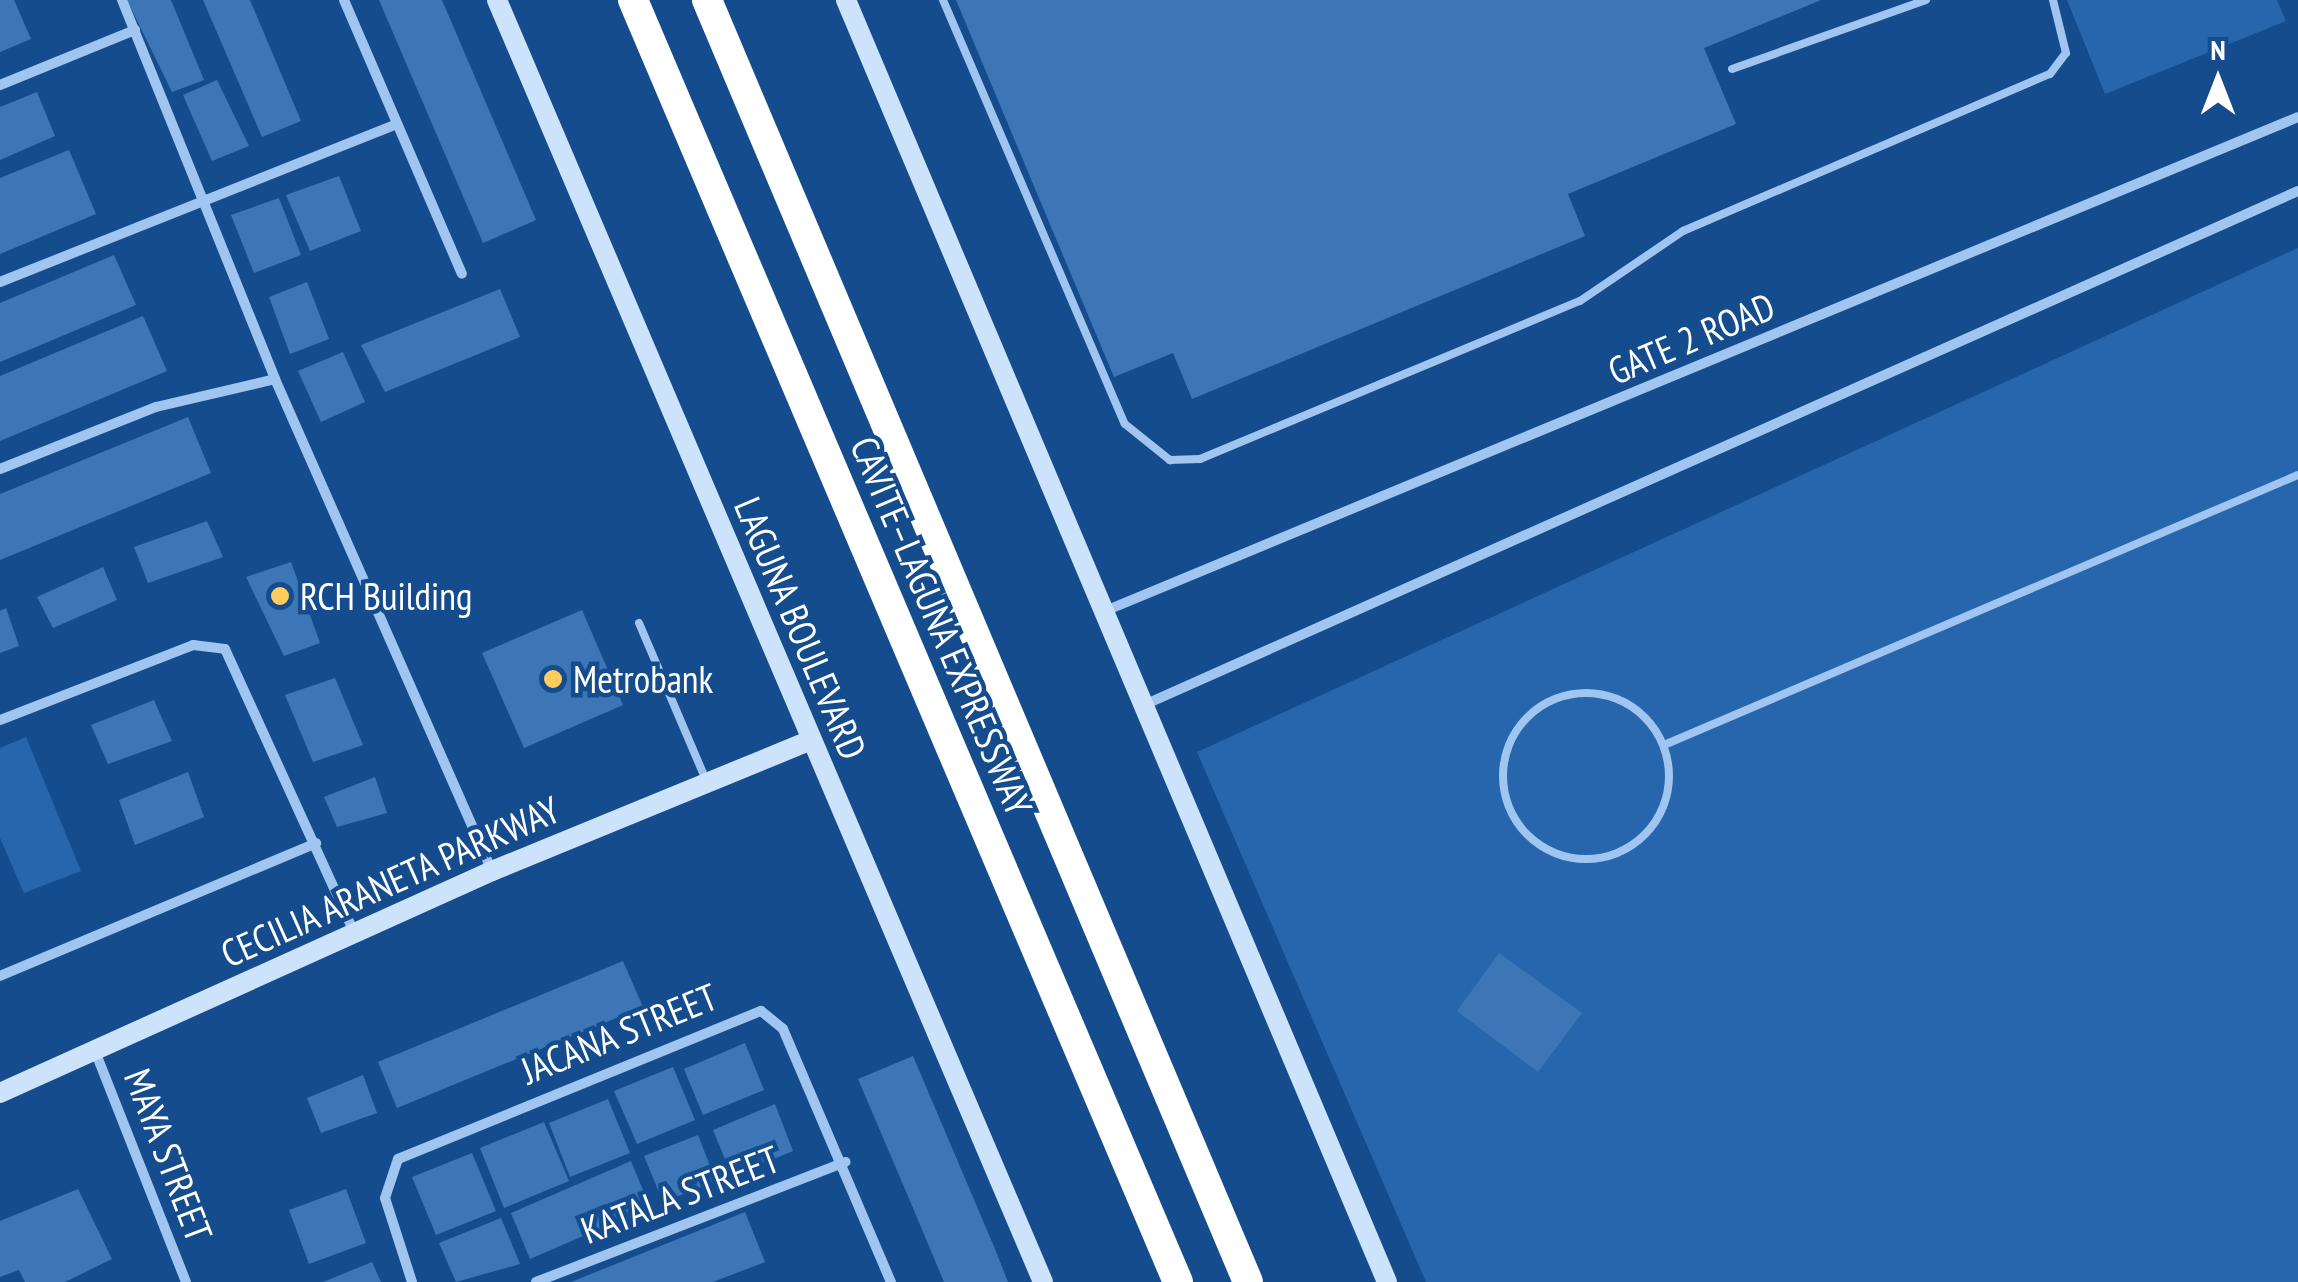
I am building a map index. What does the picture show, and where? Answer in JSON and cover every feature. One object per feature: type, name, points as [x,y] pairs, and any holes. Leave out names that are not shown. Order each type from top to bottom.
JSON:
[{"type":"highway","name":"CAVITE–LAGUNA EXPRESSWAY","points":[[633,0],[1178,1282]]},
{"type":"highway","name":"CAVITE–LAGUNA EXPRESSWAY","points":[[707,0],[1248,1282]]},
{"type":"main road","name":"LAGUNA BOULEVARD","points":[[497,0],[1043,1282]]},
{"type":"main road","points":[[846,0],[1387,1282]]},
{"type":"main road","name":"CECILIA ARANETA PARKWAY","points":[[0,1093],[492,871],[811,740]]},
{"type":"street","points":[[122,0],[207,198],[275,379],[492,871]]},
{"type":"street","points":[[344,0],[462,274]]},
{"type":"street","points":[[0,85],[135,30]]},
{"type":"street","name":"GATE 2 ROAD","points":[[1105,611],[2298,117]]},
{"type":"street","points":[[0,282],[396,125]]},
{"type":"street","points":[[1144,704],[2298,191]]},
{"type":"street","points":[[0,470],[156,407],[275,379]]},
{"type":"street","points":[[0,720],[210,643],[225,649],[354,932]]},
{"type":"street","points":[[0,976],[316,843]]},
{"type":"street","name":"JACANA STREET","points":[[412,1282],[384,1198],[398,1159],[732,1016],[762,1011],[783,1029],[846,1162],[891,1282]]},
{"type":"street","name":"MAYA STREET","points":[[96,1051],[186,1282]]},
{"type":"street","name":"KATALA STREET","points":[[536,1282],[846,1162]]},
{"type":"lane","points":[[943,0],[1125,424],[1170,460],[1200,459],[1580,301],[1683,231],[2050,74],[2066,53],[2053,0]]},
{"type":"lane","points":[[1732,69],[1926,0]]},
{"type":"lane","points":[[1664,745],[2298,475]]},
{"type":"lane","points":[[640,622],[708,784]]},
{"type":"lane","points":[[1616,698],[1664,745],[1669,794],[1645,837],[1624,851],[1574,860],[1540,845],[1513,818],[1506,751],[1550,701],[1616,698]]},
{"type":"shaded area","points":[[2067,0],[2277,0],[2286,21],[2105,94]]},
{"type":"shaded area","points":[[2298,248],[2298,1282],[1426,1282],[1197,752]]},
{"type":"shaded area","points":[[26,737],[81,871],[24,893],[0,838],[0,748]]},
{"type":"building","points":[[0,0],[14,0],[31,39],[0,52]]},
{"type":"building","points":[[127,0],[171,0],[204,80],[172,92]]},
{"type":"building","points":[[203,0],[250,0],[301,121],[262,137]]},
{"type":"building","points":[[379,0],[442,0],[536,220],[483,243]]},
{"type":"building","points":[[956,0],[1821,0],[1704,48],[1736,124],[1568,194],[1585,236],[1192,399],[1173,353],[1114,377]]},
{"type":"building","points":[[217,80],[249,146],[212,161],[183,95]]},
{"type":"building","points":[[37,92],[55,136],[0,160],[0,107]]},
{"type":"building","points":[[69,150],[96,214],[0,254],[0,178]]},
{"type":"building","points":[[339,176],[361,231],[310,251],[286,195]]},
{"type":"building","points":[[279,198],[301,255],[254,273],[231,215]]},
{"type":"building","points":[[114,255],[136,305],[0,362],[0,303]]},
{"type":"building","points":[[307,282],[329,339],[290,354],[269,297]]},
{"type":"building","points":[[500,289],[520,337],[385,392],[361,345]]},
{"type":"building","points":[[143,316],[167,371],[0,441],[0,376]]},
{"type":"building","points":[[343,352],[365,402],[321,422],[298,371]]},
{"type":"building","points":[[188,417],[211,473],[0,560],[0,494]]},
{"type":"building","points":[[207,521],[223,557],[148,583],[134,547]]},
{"type":"building","name":"RCH Building","points":[[291,562],[320,643],[284,656],[246,577]]},
{"type":"building","points":[[103,567],[117,600],[53,628],[37,597]]},
{"type":"building","points":[[6,608],[19,646],[0,653],[0,611]]},
{"type":"building","name":"Metrobank","points":[[582,610],[623,705],[524,748],[482,653]]},
{"type":"building","points":[[335,678],[363,745],[313,762],[285,695]]},
{"type":"building","points":[[154,700],[172,741],[108,764],[91,725]]},
{"type":"building","points":[[188,772],[204,817],[135,845],[119,800]]},
{"type":"building","points":[[375,777],[387,813],[337,827],[324,797]]},
{"type":"building","points":[[1499,953],[1582,1013],[1538,1072],[1457,1011]]},
{"type":"building","points":[[623,961],[643,1007],[397,1108],[378,1062]]},
{"type":"building","points":[[745,1043],[764,1090],[703,1115],[684,1069]]},
{"type":"building","points":[[913,1056],[1008,1282],[944,1282],[858,1079]]},
{"type":"building","points":[[673,1067],[695,1120],[637,1144],[614,1091]]},
{"type":"building","points":[[363,1075],[377,1113],[321,1133],[307,1098]]},
{"type":"building","points":[[608,1099],[630,1153],[570,1177],[549,1123]]},
{"type":"building","points":[[775,1104],[793,1151],[732,1176],[713,1130]]},
{"type":"building","points":[[544,1122],[569,1181],[504,1208],[480,1148]]},
{"type":"building","points":[[698,1135],[716,1181],[663,1202],[644,1156]]},
{"type":"building","points":[[472,1153],[496,1211],[436,1235],[412,1177]]},
{"type":"building","points":[[631,1161],[650,1207],[530,1259],[511,1213]]},
{"type":"building","points":[[78,1189],[112,1259],[65,1282],[25,1282],[19,1270],[0,1277],[0,1221]]},
{"type":"building","points":[[346,1189],[366,1243],[309,1264],[289,1210]]},
{"type":"building","points":[[745,1212],[765,1262],[713,1282],[571,1282]]},
{"type":"building","points":[[501,1218],[520,1264],[456,1282],[439,1243]]},
{"type":"building","points":[[372,1262],[381,1282],[323,1282]]},
{"type":"place","name":"RCH Building","points":[[280,596]]},
{"type":"place","name":"Metrobank","points":[[553,679]]}]
